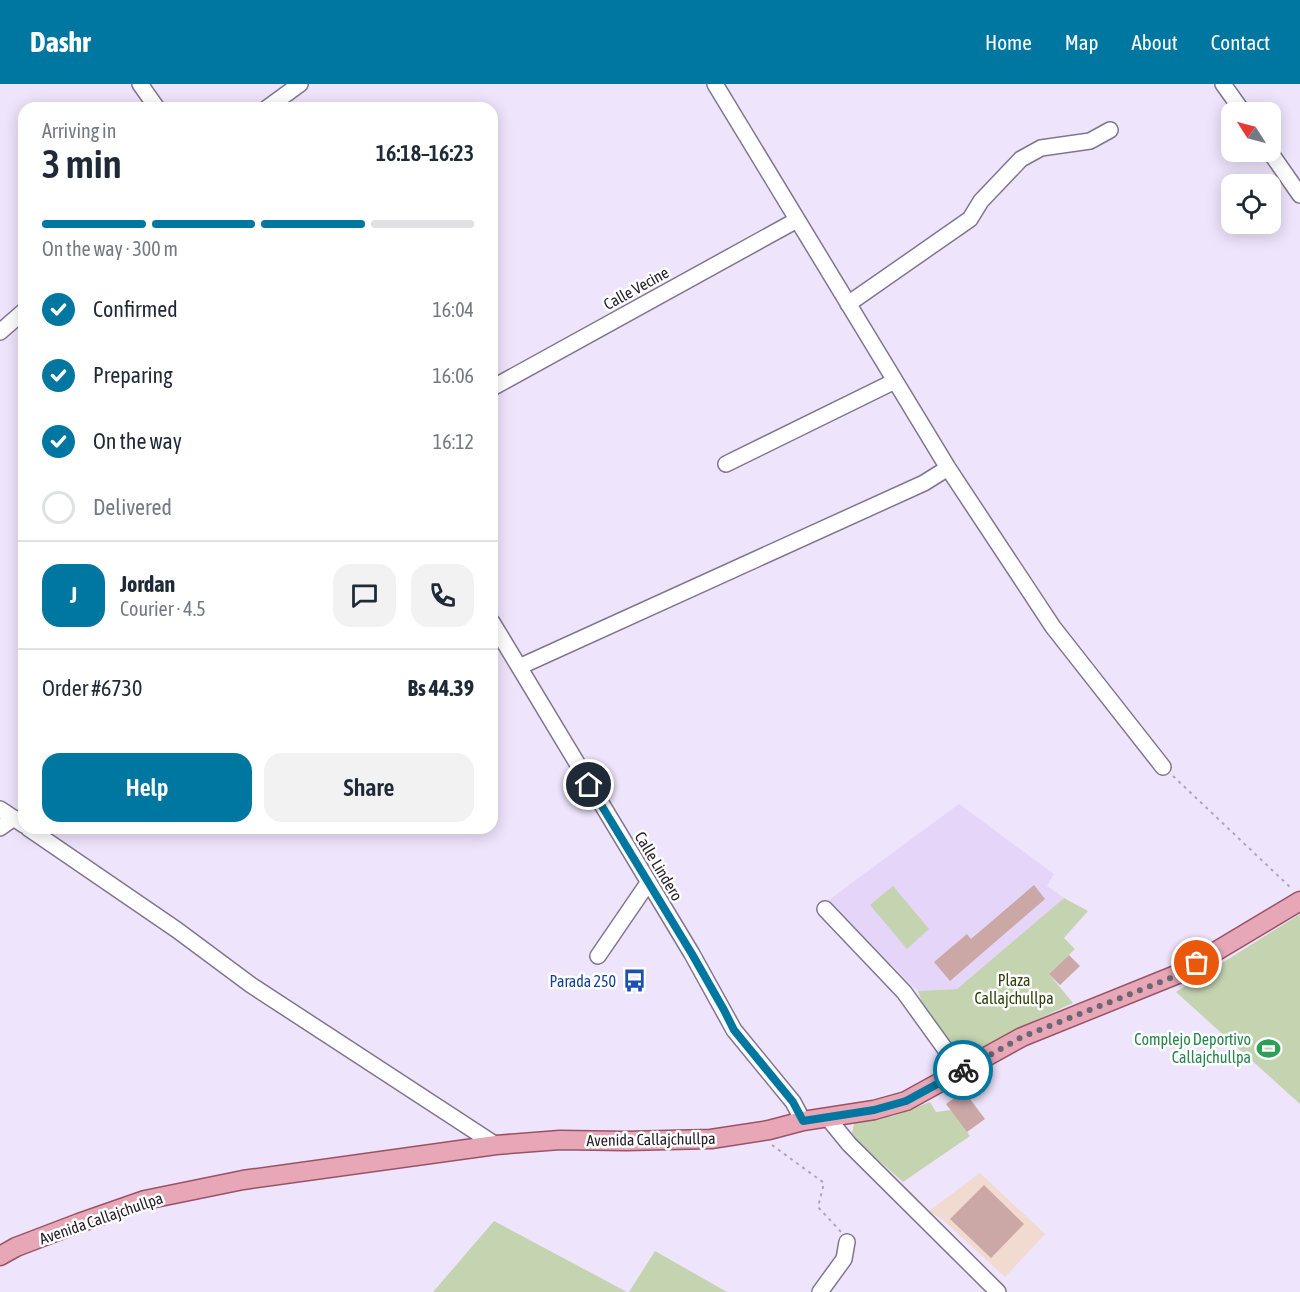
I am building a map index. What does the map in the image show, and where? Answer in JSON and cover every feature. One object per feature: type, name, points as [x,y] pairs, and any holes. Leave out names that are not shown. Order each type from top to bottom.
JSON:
[{"type":"main road","name":"Avenida Callajchullpa","points":[[0,1256],[16,1247],[145,1200],[243,1180],[496,1145],[560,1140],[711,1139],[874,1110],[906,1101],[1022,1037],[1178,975],[1296,894]]},
{"type":"street","points":[[140,84],[153,102]]},
{"type":"street","points":[[275,102],[300,84]]},
{"type":"street","points":[[715,84],[948,468],[1053,627],[1163,767]]},
{"type":"street","points":[[1223,84],[1236,102]]},
{"type":"street","points":[[848,304],[970,219],[981,201],[1021,159],[1041,147],[1090,141],[1110,130]]},
{"type":"street","points":[[1277,162],[1300,195]]},
{"type":"street","name":"Calle Vecine","points":[[498,385],[797,220]]},
{"type":"street","points":[[0,332],[18,316]]},
{"type":"street","points":[[726,464],[895,381]]},
{"type":"street","points":[[519,667],[924,483],[948,468]]},
{"type":"street","name":"Calle Lindero","points":[[498,632],[697,963],[734,1030],[793,1102],[803,1121]]},
{"type":"street","points":[[0,809],[18,821]]},
{"type":"street","points":[[0,828],[18,822]]},
{"type":"street","points":[[37,834],[177,930],[251,985],[496,1145]]},
{"type":"street","points":[[598,956],[648,883]]},
{"type":"street","points":[[825,909],[904,992],[961,1071]]},
{"type":"street","points":[[827,1117],[849,1144],[998,1292]]},
{"type":"street","points":[[820,1292],[844,1258],[847,1242]]},
{"type":"path","points":[[1163,767],[1296,894]]},
{"type":"path","points":[[769,1130],[770,1144],[824,1184],[818,1207],[838,1227],[847,1242]]},
{"type":"shaded area","points":[[959,804],[1054,874],[1047,886],[1064,898],[957,989],[918,991],[826,902]]},
{"type":"shaded area","points":[[980,1173],[1045,1234],[1005,1277],[943,1220],[929,1211]]},
{"type":"green space","points":[[893,886],[929,929],[907,949],[870,905]]},
{"type":"green space","name":"Plaza Callajchullpa","points":[[1064,898],[1088,911],[1064,938],[1075,949],[1049,974],[1073,1003],[1012,1031],[969,1057],[958,1058],[925,1012],[918,991],[957,989]]},
{"type":"green space","name":"Complejo Deportivo Callajchullpa","points":[[1300,914],[1300,1104],[1176,992]]},
{"type":"green space","points":[[930,1102],[936,1112],[951,1110],[970,1136],[903,1182],[857,1141],[852,1133],[854,1124],[862,1120],[893,1116]]},
{"type":"green space","points":[[494,1221],[627,1292],[433,1292]]},
{"type":"green space","points":[[655,1251],[727,1292],[629,1292]]},
{"type":"building","points":[[1034,885],[1045,899],[950,981],[934,962],[967,934],[971,939]]},
{"type":"building","points":[[1069,955],[1080,966],[1060,985],[1049,974]]},
{"type":"building","points":[[964,1091],[985,1119],[967,1132],[946,1104]]},
{"type":"building","points":[[984,1185],[1024,1224],[991,1258],[950,1219]]},
{"type":"way so far","points":[[963,1070],[1022,1037],[1178,975],[1197,963]]},
{"type":"place","name":"Parada 250","points":[[634,981]]},
{"type":"place","name":"Complejo Deportivo Callajchullpa","points":[[1269,1048]]},
{"type":"route","points":[[589,785],[692,954],[734,1030],[793,1102],[803,1121],[874,1110],[906,1101],[963,1070]]}]
